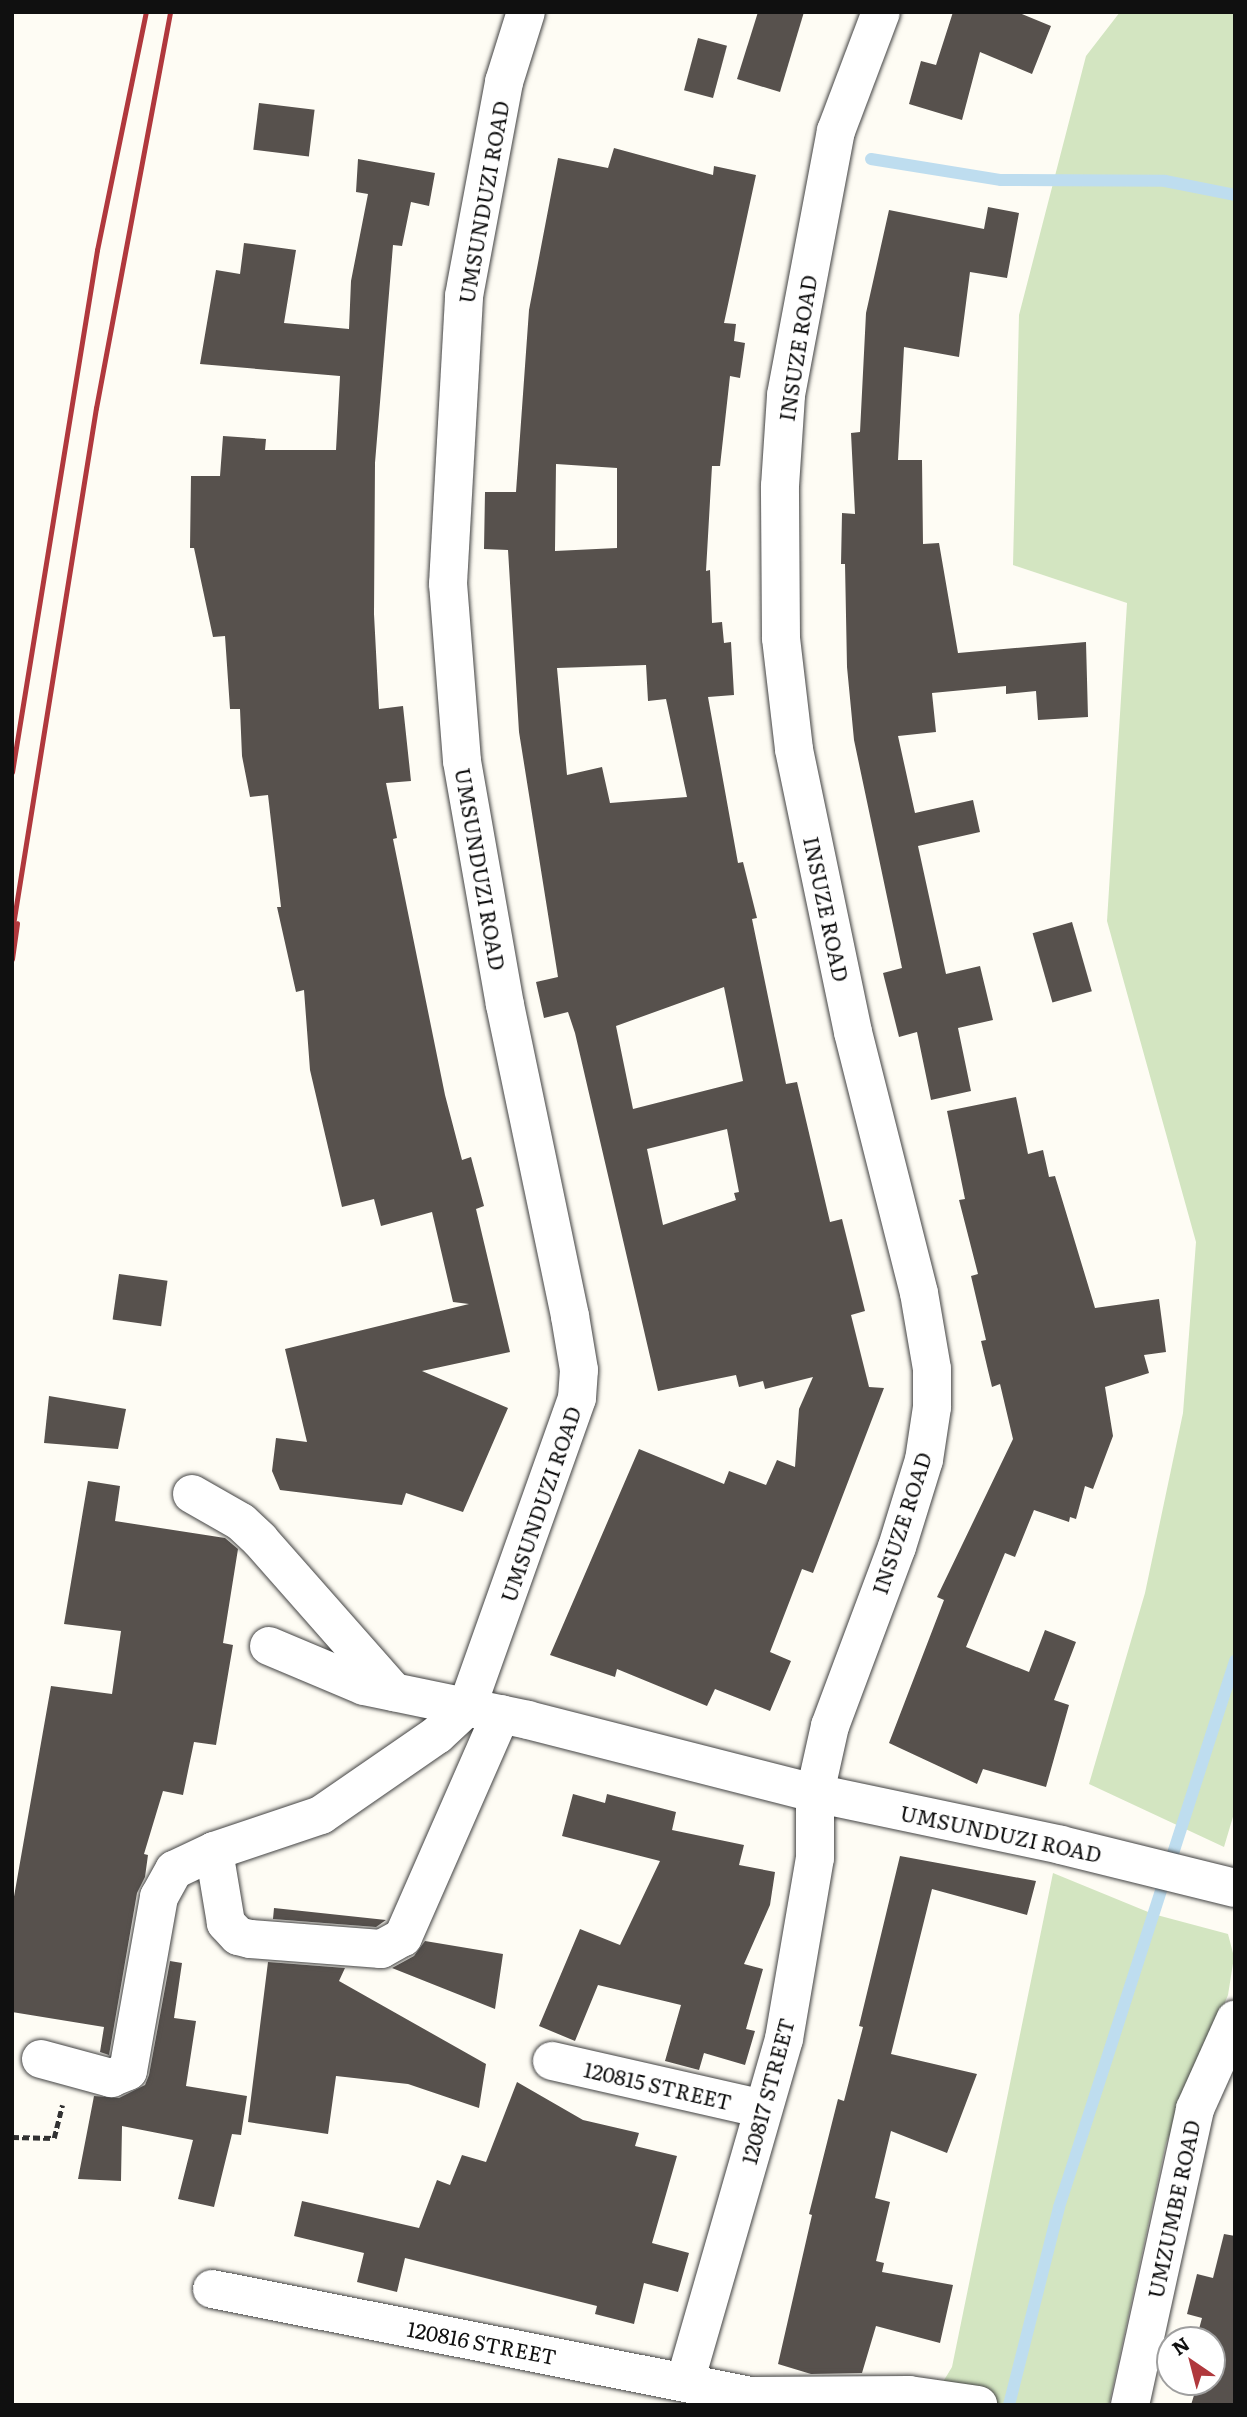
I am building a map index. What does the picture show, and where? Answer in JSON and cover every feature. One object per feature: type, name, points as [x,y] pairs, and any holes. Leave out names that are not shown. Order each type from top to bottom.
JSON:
[{"type":"street","name":"UMSUNDUZI ROAD","points":[[484,1711],[437,1735],[321,1815],[214,1851],[226,1923],[238,1936],[381,1949],[403,1937],[414,1919],[484,1711],[568,1432],[579,1370],[461,761],[448,584],[464,296],[504,82],[526,12]]},
{"type":"street","name":"INSUZE ROAD","points":[[815,1793],[830,1726],[924,1460],[932,1406],[932,1369],[919,1293],[853,1032],[794,749],[781,638],[780,486],[786,396],[836,131],[881,12]]},
{"type":"street","points":[[192,1494],[241,1522],[260,1540],[394,1692]]},
{"type":"street","name":"UMSUNDUZI ROAD","points":[[269,1646],[364,1686],[484,1711],[815,1793],[1061,1845],[1225,1886]]},
{"type":"street","name":"120817 STREET","points":[[685,2382],[784,2039],[815,1857],[815,1793]]},
{"type":"street","points":[[41,2059],[111,2078],[128,2071],[159,1897],[174,1870],[214,1851]]},
{"type":"street","name":"UMZUMBE ROAD","points":[[1130,2405],[1195,2109],[1235,2020]]},
{"type":"street","name":"120815 STREET","points":[[552,2061],[763,2109]]},
{"type":"street","name":"120816 STREET","points":[[212,2289],[751,2396],[909,2395],[978,2405]]},
{"type":"path","points":[[12,2137],[54,2138]]},
{"type":"green space","points":[[1120,12],[1235,12],[1235,1810],[1224,1847],[1089,1784],[1145,1593],[1183,1413],[1196,1242],[1107,921],[1127,603],[1013,565],[1019,315],[1086,56]]},
{"type":"green space","points":[[1053,1873],[1153,1914],[1228,1934],[1234,1957],[1228,1995],[1166,2143],[1109,2405],[929,2405],[952,2367]]},
{"type":"building","points":[[758,12],[804,12],[780,92],[737,79]]},
{"type":"building","points":[[953,12],[1017,12],[1051,26],[1032,74],[980,52],[962,120],[909,104],[921,61],[936,65]]},
{"type":"building","points":[[698,38],[727,46],[713,98],[684,90]]},
{"type":"building","points":[[259,103],[315,110],[309,156],[253,150]]},
{"type":"building","points":[[614,148],[713,175],[714,166],[756,175],[724,323],[736,324],[734,341],[745,343],[740,378],[730,376],[720,466],[712,466],[706,571],[710,570],[712,623],[722,622],[724,643],[731,642],[734,695],[708,697],[738,863],[743,862],[757,918],[752,919],[786,1084],[797,1082],[830,1222],[842,1219],[865,1311],[851,1315],[869,1387],[884,1388],[813,1573],[802,1569],[770,1652],[791,1661],[770,1711],[715,1689],[707,1706],[617,1669],[615,1677],[550,1655],[639,1449],[724,1484],[729,1471],[766,1485],[777,1460],[795,1467],[799,1409],[813,1377],[765,1389],[763,1381],[739,1387],[736,1375],[658,1391],[575,1033],[568,1012],[544,1018],[536,982],[558,977],[519,732],[508,550],[484,549],[485,492],[516,492],[529,310],[558,158],[608,168]],"holes":[[[556,464],[617,468],[617,548],[555,551]],[[646,665],[648,701],[666,699],[687,797],[610,803],[602,767],[567,775],[557,668]],[[724,987],[743,1081],[633,1109],[616,1026]],[[727,1129],[739,1192],[734,1193],[736,1200],[663,1225],[647,1149]]]},
{"type":"building","points":[[358,159],[435,173],[429,206],[411,202],[402,246],[393,245],[375,463],[374,614],[379,709],[403,706],[411,781],[386,783],[397,838],[393,839],[445,1095],[462,1160],[471,1157],[484,1206],[476,1209],[510,1352],[422,1371],[508,1408],[463,1512],[406,1493],[402,1505],[280,1490],[272,1471],[276,1438],[307,1442],[285,1349],[469,1304],[453,1302],[432,1212],[381,1226],[374,1199],[342,1207],[310,1070],[304,990],[296,992],[277,907],[281,907],[268,795],[250,797],[242,756],[240,709],[230,709],[225,636],[213,637],[194,548],[190,548],[191,476],[220,476],[223,436],[266,439],[265,450],[336,450],[340,376],[200,364],[216,270],[240,274],[244,243],[296,250],[284,323],[349,329],[351,281],[368,194],[356,192]]},
{"type":"building","points":[[988,207],[1019,213],[1007,278],[970,272],[959,357],[904,347],[898,460],[922,460],[923,544],[939,543],[958,653],[1086,642],[1088,717],[1038,720],[1036,691],[1006,694],[1006,686],[932,693],[936,732],[898,736],[915,813],[973,800],[980,832],[918,846],[946,974],[980,966],[993,1020],[958,1028],[971,1091],[931,1100],[917,1032],[899,1037],[883,973],[902,968],[854,740],[847,667],[845,564],[841,564],[842,513],[855,514],[851,433],[860,432],[866,313],[889,210],[984,229]]},
{"type":"building","points":[[1072,922],[1092,991],[1052,1003],[1033,933]]},
{"type":"building","points":[[1016,1097],[1028,1154],[1043,1150],[1049,1177],[1055,1176],[1095,1308],[1159,1299],[1166,1352],[1144,1355],[1149,1373],[1105,1387],[1113,1436],[1093,1489],[1085,1486],[1076,1519],[1070,1517],[1069,1522],[1034,1510],[1015,1557],[1005,1553],[966,1647],[1029,1672],[1045,1630],[1076,1642],[1054,1700],[1069,1705],[1046,1787],[983,1769],[977,1784],[889,1743],[944,1600],[937,1597],[1013,1439],[1000,1384],[992,1387],[981,1341],[986,1340],[971,1276],[978,1274],[959,1200],[965,1199],[947,1111]]},
{"type":"building","points":[[119,1274],[168,1281],[161,1326],[113,1320]]},
{"type":"building","points":[[49,1396],[126,1409],[118,1449],[44,1443]]},
{"type":"building","points":[[88,1481],[120,1486],[115,1521],[225,1538],[238,1549],[223,1643],[233,1645],[216,1745],[194,1742],[183,1795],[163,1791],[144,1854],[148,1855],[145,1877],[137,1893],[109,2055],[100,2052],[104,2027],[12,2012],[12,1908],[51,1686],[112,1694],[121,1631],[64,1624]]},
{"type":"building","points":[[573,1794],[605,1803],[607,1794],[676,1812],[672,1830],[744,1845],[739,1865],[775,1872],[770,1905],[744,1964],[763,1969],[746,2029],[755,2031],[745,2065],[704,2053],[699,2070],[665,2061],[681,2005],[598,1985],[575,2041],[539,2026],[580,1929],[620,1945],[660,1861],[562,1836]]},
{"type":"building","points":[[900,1856],[1036,1881],[1027,1915],[932,1889],[891,2054],[977,2074],[947,2153],[891,2131],[875,2198],[890,2202],[876,2261],[884,2263],[882,2272],[953,2285],[940,2343],[876,2326],[862,2373],[811,2374],[778,2364],[812,2215],[809,2214],[838,2099],[844,2101],[863,2027],[859,2026]]},
{"type":"building","points":[[274,1908],[386,1920],[376,1927],[273,1919]]},
{"type":"building","points":[[425,1941],[503,1954],[495,2009],[392,1968],[414,1956]]},
{"type":"building","points":[[170,1961],[182,1963],[174,2018],[196,2021],[186,2086],[247,2096],[241,2135],[232,2134],[214,2207],[178,2199],[193,2140],[122,2126],[121,2181],[78,2179],[94,2096],[119,2098],[145,2085]]},
{"type":"building","points":[[268,1962],[345,1968],[339,1981],[486,2064],[479,2108],[408,2084],[336,2076],[328,2134],[248,2122]]},
{"type":"building","points":[[517,2082],[583,2120],[639,2133],[635,2146],[677,2156],[652,2243],[689,2253],[678,2292],[644,2283],[634,2324],[595,2314],[597,2306],[405,2258],[397,2292],[357,2282],[364,2253],[294,2236],[302,2201],[419,2228],[437,2180],[450,2185],[462,2155],[486,2162]]},
{"type":"building","points":[[1224,2234],[1235,2236],[1235,2405],[1191,2405],[1194,2396],[1226,2396],[1226,2326],[1200,2326],[1202,2318],[1187,2314],[1197,2274],[1213,2278]]},
{"type":"waterway","points":[[871,159],[1001,180],[1165,181],[1235,195]]},
{"type":"waterway","points":[[1009,2405],[1059,2207],[1235,1661]]},
{"type":"railway","points":[[12,772],[97,250],[146,12]]},
{"type":"railway","points":[[12,931],[96,408],[170,12]]},
{"type":"railway","points":[[12,959],[17,923]]}]
